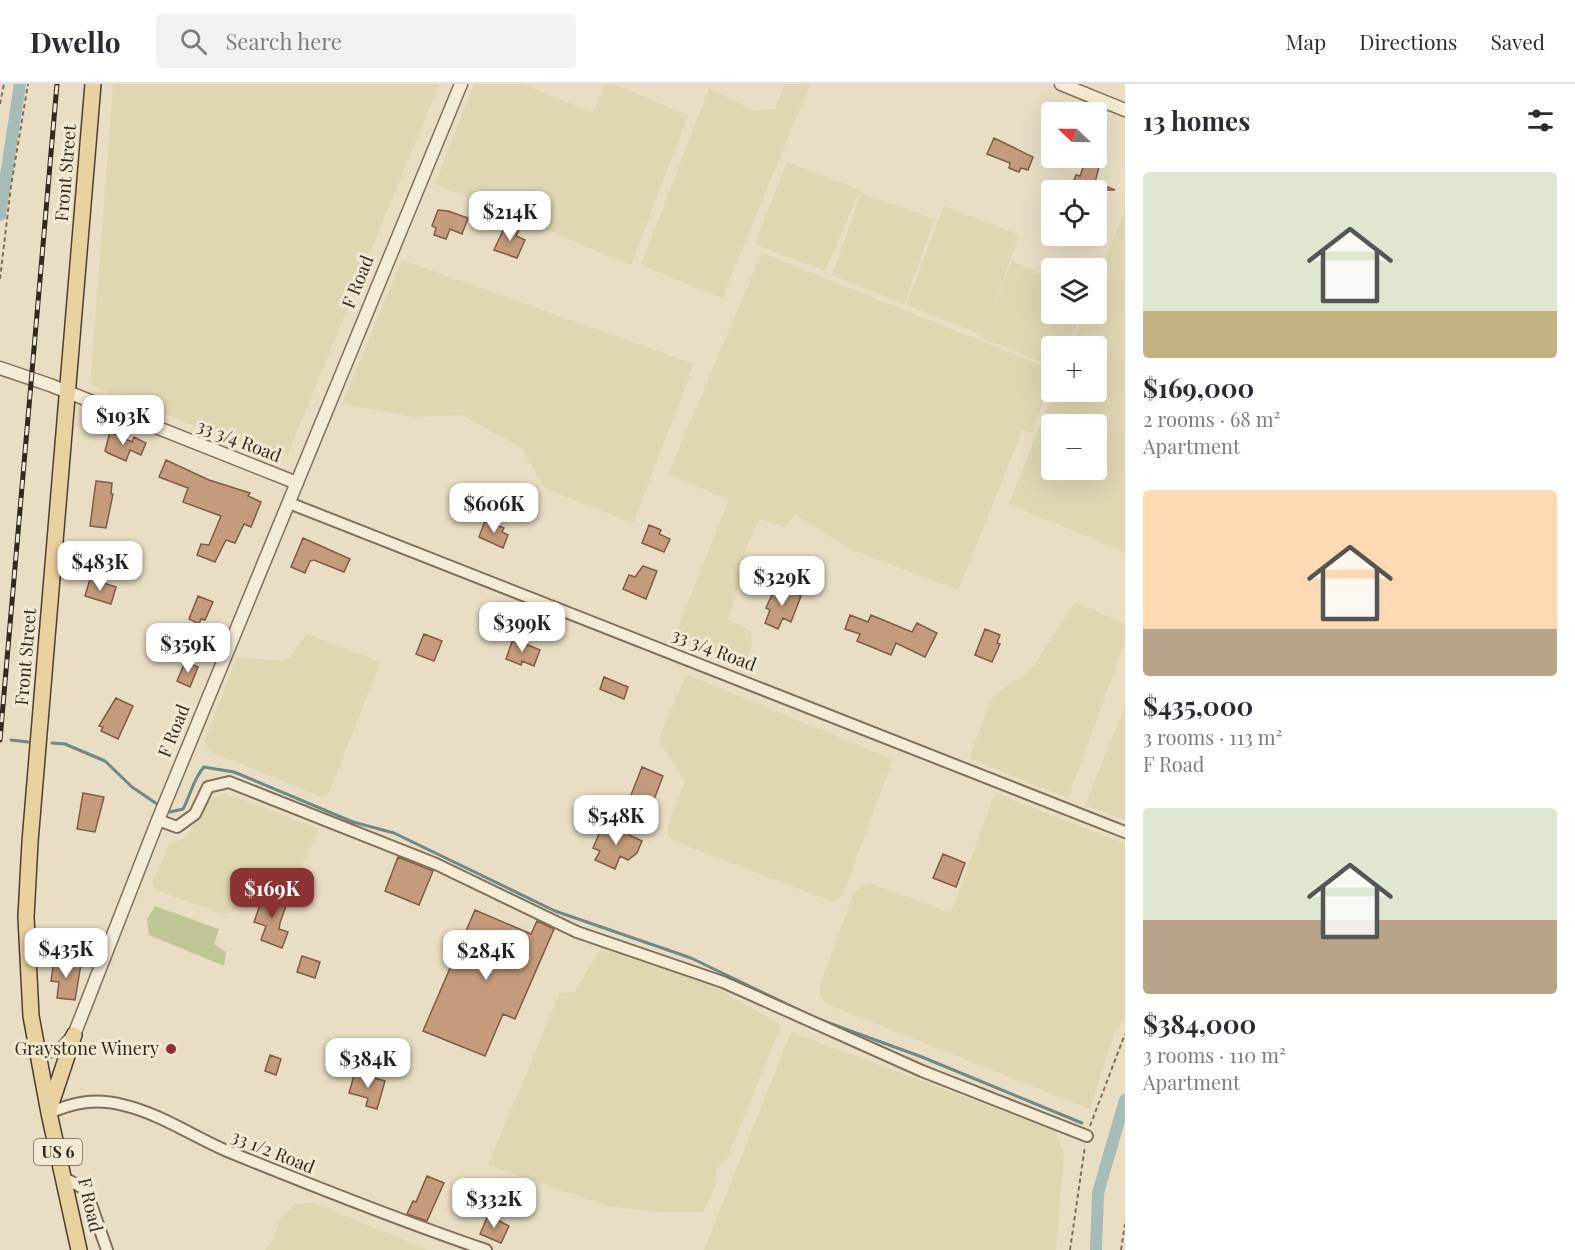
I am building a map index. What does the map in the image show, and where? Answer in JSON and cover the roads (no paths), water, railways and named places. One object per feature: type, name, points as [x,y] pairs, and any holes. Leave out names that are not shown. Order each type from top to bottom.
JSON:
[{"type":"main road","name":"Front Street","points":[[37,1054],[28,981],[27,882],[93,84]]},
{"type":"main road","points":[[49,1113],[74,1035]]},
{"type":"main road","name":"F Road","points":[[37,1054],[79,1250]]},
{"type":"street","name":"F Road","points":[[74,1035],[158,820],[460,84]]},
{"type":"street","points":[[1061,84],[1125,110]]},
{"type":"street","name":"33 3/4 Road","points":[[0,368],[297,483]]},
{"type":"street","name":"33 3/4 Road","points":[[289,503],[1125,832]]},
{"type":"street","points":[[158,820],[177,827],[195,814],[208,787],[229,782],[436,864],[577,932],[723,982],[922,1071],[1087,1136]]},
{"type":"street","points":[[37,1054],[61,1049],[74,1035]]},
{"type":"street","name":"33 1/2 Road","points":[[49,1113],[76,1102],[93,1100],[149,1112],[216,1146],[373,1211],[486,1250]]},
{"type":"street","points":[[63,1177],[86,1190],[107,1250]]},
{"type":"waterway","points":[[0,215],[20,84]]},
{"type":"waterway","points":[[11,740],[28,742]]},
{"type":"waterway","points":[[52,743],[65,744],[105,761],[132,787],[160,806]]},
{"type":"waterway","points":[[165,809],[170,812],[183,809],[204,767],[234,772],[353,822],[394,833],[555,911],[691,958],[818,1019],[922,1057],[1082,1123]]},
{"type":"waterway","points":[[1096,1250],[1098,1193],[1125,1100]]},
{"type":"railway","points":[[0,740],[57,84]]},
{"type":"place","name":"Graystone Winery","points":[[171,1049]]}]
